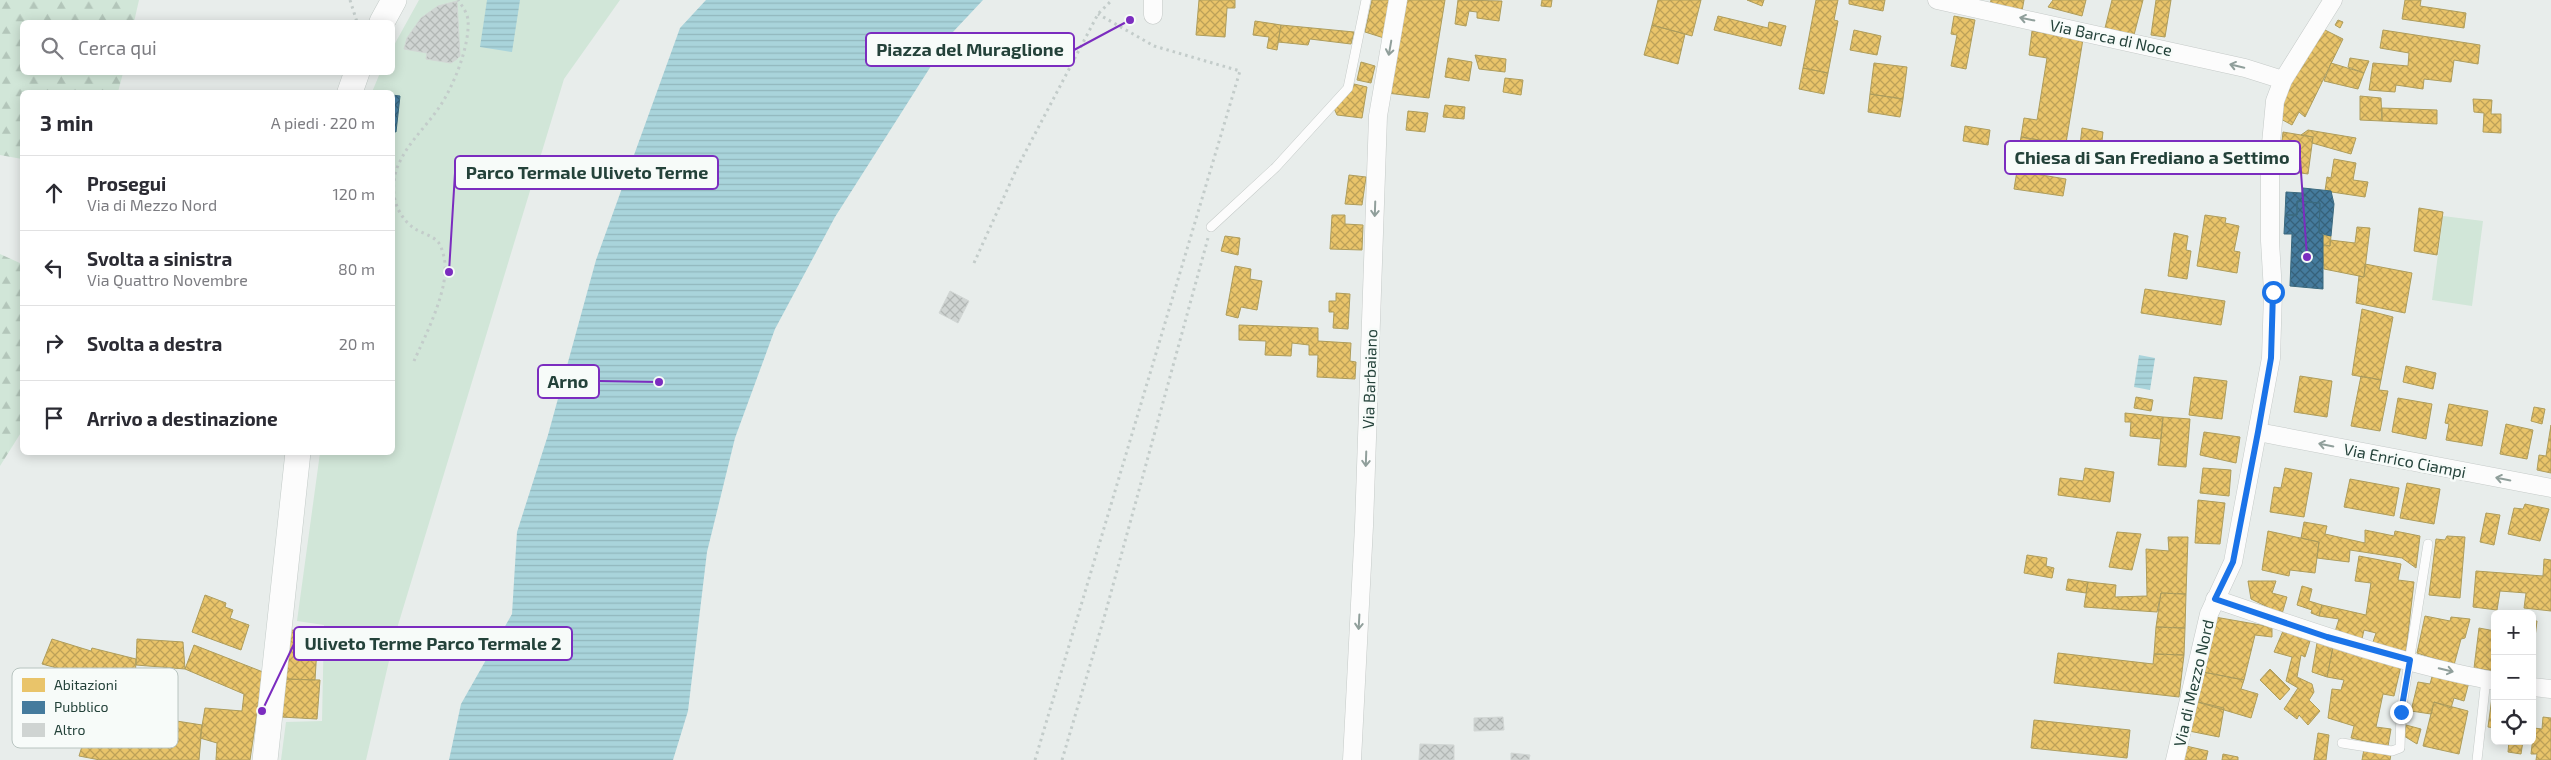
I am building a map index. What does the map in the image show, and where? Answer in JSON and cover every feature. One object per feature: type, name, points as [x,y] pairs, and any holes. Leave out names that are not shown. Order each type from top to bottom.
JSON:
[{"type":"main road","points":[[383,20],[394,0]]},
{"type":"main road","points":[[351,90],[356,75]]},
{"type":"main road","points":[[265,760],[298,455]]},
{"type":"street","name":"Via Barbaiano","points":[[1352,760],[1364,526],[1378,116],[1398,0]]},
{"type":"street","name":"Via Barca di Noce","points":[[1937,0],[2226,63],[2284,80]]},
{"type":"street","name":"Via di Mezzo Nord","points":[[2175,760],[2209,614],[2233,562],[2271,358],[2273,292],[2270,241],[2272,116],[2275,100],[2284,80],[2332,0]]},
{"type":"street","name":"Via Enrico Ciampi","points":[[2258,432],[2551,488]]},
{"type":"street","points":[[2215,599],[2327,637],[2490,680]]},
{"type":"street","points":[[2536,687],[2551,689]]},
{"type":"lane","points":[[1212,227],[1276,167],[1348,88],[1366,0]]},
{"type":"lane","points":[[2342,743],[2392,751],[2400,748],[2401,712],[2428,544]]},
{"type":"lane","points":[[2477,760],[2490,680]]},
{"type":"path","points":[[350,0],[357,20]]},
{"type":"path","points":[[395,177],[397,168],[409,144],[440,108],[457,73],[466,39],[468,20],[458,0]]},
{"type":"path","points":[[974,263],[1017,168],[1098,14],[1112,0]]},
{"type":"path","points":[[1035,760],[1240,71],[1154,46],[1098,14]]},
{"type":"path","points":[[395,199],[400,215],[414,228],[438,242],[444,257],[446,275],[430,326],[414,361]]},
{"type":"path","points":[[1062,760],[1104,618],[1212,227]]},
{"type":"green space","points":[[0,0],[139,0],[134,20],[20,20],[20,75],[122,75],[119,90],[20,90],[20,159],[0,155]]},
{"type":"green space","points":[[419,0],[620,0],[564,79],[395,635],[366,760],[281,760],[286,722],[322,721],[324,625],[297,621],[320,455],[395,455],[395,90],[373,90],[379,75],[395,75],[395,43]]},
{"type":"green space","points":[[2443,216],[2483,221],[2472,306],[2432,300]]},
{"type":"green space","points":[[0,254],[20,263],[20,434],[0,466]]},
{"type":"water","points":[[487,0],[520,0],[512,52],[480,47]]},
{"type":"water","points":[[706,0],[983,0],[952,33],[835,217],[775,329],[735,438],[707,552],[688,711],[673,760],[449,760],[461,704],[512,614],[517,532],[548,435],[596,260],[680,28]]},
{"type":"water","points":[[2139,355],[2155,358],[2150,390],[2134,387]]},
{"type":"building: Abitazioni","points":[[1199,0],[1235,0],[1235,8],[1227,8],[1225,37],[1196,35]]},
{"type":"building: Abitazioni","points":[[1372,0],[1393,0],[1384,38],[1365,32]]},
{"type":"building: Abitazioni","points":[[1406,0],[1445,0],[1429,98],[1387,93]]},
{"type":"building: Abitazioni","points":[[1458,0],[1502,1],[1499,21],[1477,18],[1477,12],[1469,11],[1466,26],[1455,24]]},
{"type":"building: Abitazioni","points":[[1542,0],[1552,0],[1551,7],[1541,6]]},
{"type":"building: Abitazioni","points":[[1658,0],[1701,0],[1692,36],[1652,25]]},
{"type":"building: Abitazioni","points":[[1747,0],[1764,0],[1762,6]]},
{"type":"building: Abitazioni","points":[[1816,0],[1838,0],[1834,20],[1838,21],[1828,73],[1803,68]]},
{"type":"building: Abitazioni","points":[[1849,0],[1885,0],[1883,11],[1849,4]]},
{"type":"building: Abitazioni","points":[[1991,0],[2024,0],[2022,11],[1990,5]]},
{"type":"building: Abitazioni","points":[[2053,0],[2086,0],[2082,16],[2048,7]]},
{"type":"building: Abitazioni","points":[[2112,0],[2143,0],[2134,35],[2105,28]]},
{"type":"building: Abitazioni","points":[[2156,0],[2171,0],[2165,37],[2151,35]]},
{"type":"building: Abitazioni","points":[[2405,0],[2421,0],[2420,6],[2466,13],[2464,28],[2402,19]]},
{"type":"building: Abitazioni","points":[[1718,16],[1768,28],[1769,22],[1786,26],[1781,46],[1714,30]]},
{"type":"building: Abitazioni","points":[[1954,16],[1975,20],[1966,69],[1951,66],[1957,35],[1951,34]]},
{"type":"building: Abitazioni","points":[[2338,20],[2343,22],[2340,28],[2335,25]]},
{"type":"building: Abitazioni","points":[[1255,21],[1281,25],[1277,50],[1267,48],[1269,37],[1253,35]]},
{"type":"building: Abitazioni","points":[[1281,25],[1354,32],[1351,44],[1310,39],[1308,45],[1278,42]]},
{"type":"building: Abitazioni","points":[[1652,25],[1685,34],[1678,64],[1644,55]]},
{"type":"building: Abitazioni","points":[[2321,28],[2343,39],[2305,117],[2299,112],[2292,125],[2277,117],[2293,79]]},
{"type":"building: Abitazioni","points":[[1854,30],[1881,36],[1877,55],[1850,50]]},
{"type":"building: Abitazioni","points":[[2383,30],[2480,45],[2478,64],[2454,60],[2451,82],[2424,79],[2423,89],[2396,85],[2395,92],[2369,90],[2373,63],[2408,66],[2409,53],[2380,48]]},
{"type":"building: Abitazioni","points":[[2032,31],[2083,39],[2066,143],[2101,150],[2101,145],[2116,147],[2112,169],[2048,159],[2051,142],[2021,137],[2024,118],[2037,120],[2047,58],[2029,55]]},
{"type":"building: Abitazioni","points":[[1475,55],[1506,59],[1505,72],[1479,69]]},
{"type":"building: Abitazioni","points":[[1448,58],[1472,62],[1469,81],[1445,77]]},
{"type":"building: Abitazioni","points":[[2350,58],[2369,61],[2364,73],[2348,67]]},
{"type":"building: Abitazioni","points":[[1361,62],[1375,66],[1371,83],[1357,80]]},
{"type":"building: Abitazioni","points":[[1874,63],[1907,67],[1903,99],[1870,94]]},
{"type":"building: Abitazioni","points":[[2331,63],[2364,73],[2358,89],[2324,81]]},
{"type":"building: Abitazioni","points":[[1803,68],[1828,73],[1824,94],[1799,89]]},
{"type":"building: Abitazioni","points":[[1505,78],[1523,80],[1521,95],[1503,92]]},
{"type":"building: Abitazioni","points":[[1354,84],[1367,87],[1362,118],[1337,115],[1333,106],[1351,92]]},
{"type":"building: Abitazioni","points":[[1870,94],[1903,99],[1900,117],[1868,112]]},
{"type":"building: Abitazioni","points":[[2360,96],[2381,98],[2382,121],[2360,120]]},
{"type":"building: Abitazioni","points":[[2473,99],[2492,100],[2491,114],[2501,114],[2501,133],[2483,132],[2484,113],[2474,112]]},
{"type":"building: Abitazioni","points":[[1445,105],[1465,107],[1464,119],[1443,117]]},
{"type":"building: Abitazioni","points":[[2382,108],[2437,110],[2437,124],[2382,121]]},
{"type":"building: Abitazioni","points":[[1408,111],[1428,113],[1425,132],[1406,130]]},
{"type":"building: Abitazioni","points":[[1965,126],[1990,130],[1988,145],[1963,141]]},
{"type":"building: Abitazioni","points":[[2082,128],[2103,132],[2101,150],[2080,145]]},
{"type":"building: Abitazioni","points":[[2308,130],[2356,138],[2351,154],[2312,143],[2313,137],[2301,135]]},
{"type":"building: Abitazioni","points":[[2283,132],[2313,137],[2308,174],[2279,170]]},
{"type":"building: Abitazioni","points":[[2021,137],[2051,142],[2049,152],[2019,147]]},
{"type":"building: Abitazioni","points":[[2334,159],[2356,163],[2353,180],[2368,182],[2365,197],[2325,191],[2327,177],[2331,178]]},
{"type":"building: Abitazioni","points":[[2017,171],[2066,179],[2063,196],[2014,189]]},
{"type":"building: Abitazioni","points":[[1349,175],[1366,177],[1362,205],[1345,204]]},
{"type":"building: Abitazioni","points":[[2419,208],[2443,212],[2437,255],[2414,251]]},
{"type":"building: Abitazioni","points":[[1332,215],[1345,215],[1345,224],[1363,225],[1362,250],[1330,249]]},
{"type":"building: Abitazioni","points":[[2205,215],[2226,218],[2225,223],[2239,226],[2234,251],[2240,252],[2237,273],[2197,266]]},
{"type":"building: Abitazioni","points":[[2357,227],[2370,228],[2364,277],[2324,269],[2322,245],[2330,246],[2330,240],[2355,243]]},
{"type":"building: Abitazioni","points":[[2174,233],[2188,236],[2186,250],[2191,251],[2187,279],[2168,276]]},
{"type":"building: Abitazioni","points":[[2323,235],[2331,236],[2330,246],[2322,245]]},
{"type":"building: Abitazioni","points":[[1225,236],[1240,238],[1238,255],[1221,251]]},
{"type":"building: Abitazioni","points":[[2365,264],[2412,273],[2405,313],[2356,303],[2359,276],[2364,277]]},
{"type":"building: Abitazioni","points":[[1235,266],[1251,269],[1250,279],[1262,281],[1257,310],[1241,307],[1238,318],[1226,315]]},
{"type":"building: Abitazioni","points":[[2145,289],[2225,301],[2221,325],[2141,313]]},
{"type":"building: Abitazioni","points":[[1336,293],[1350,294],[1348,329],[1333,328],[1334,312],[1329,312],[1329,301],[1336,301]]},
{"type":"building: Abitazioni","points":[[2362,309],[2393,317],[2381,380],[2352,375]]},
{"type":"building: Abitazioni","points":[[1239,325],[1318,328],[1318,341],[1351,343],[1350,361],[1356,362],[1355,379],[1317,377],[1318,355],[1309,355],[1309,345],[1292,343],[1291,356],[1265,355],[1266,341],[1239,340]]},
{"type":"building: Abitazioni","points":[[2406,366],[2436,373],[2433,389],[2403,382]]},
{"type":"building: Abitazioni","points":[[2300,376],[2332,381],[2327,417],[2294,412]]},
{"type":"building: Abitazioni","points":[[2361,376],[2381,380],[2379,390],[2388,391],[2380,431],[2351,426]]},
{"type":"building: Abitazioni","points":[[2194,377],[2227,381],[2222,419],[2189,415]]},
{"type":"building: Abitazioni","points":[[2136,397],[2153,400],[2151,411],[2134,408]]},
{"type":"building: Abitazioni","points":[[2398,398],[2432,404],[2426,439],[2392,432]]},
{"type":"building: Abitazioni","points":[[2449,404],[2488,411],[2482,446],[2446,440],[2449,424],[2445,423]]},
{"type":"building: Abitazioni","points":[[2534,407],[2545,409],[2542,424],[2531,421]]},
{"type":"building: Abitazioni","points":[[2125,413],[2163,417],[2161,439],[2130,436],[2131,422],[2125,422]]},
{"type":"building: Abitazioni","points":[[2163,417],[2190,419],[2186,467],[2158,465]]},
{"type":"building: Abitazioni","points":[[2506,424],[2533,430],[2527,459],[2500,454]]},
{"type":"building: Abitazioni","points":[[2551,425],[2551,473],[2537,470],[2539,455],[2546,456]]},
{"type":"building: Abitazioni","points":[[2204,432],[2240,437],[2236,463],[2200,455]]},
{"type":"building: Abitazioni","points":[[2085,468],[2114,472],[2110,502],[2058,495],[2060,478],[2083,481]]},
{"type":"building: Abitazioni","points":[[2203,468],[2231,470],[2229,496],[2200,493]]},
{"type":"building: Abitazioni","points":[[2285,468],[2312,473],[2304,517],[2270,512],[2274,487],[2281,488]]},
{"type":"building: Abitazioni","points":[[2350,479],[2399,488],[2394,516],[2344,507]]},
{"type":"building: Abitazioni","points":[[2407,483],[2440,489],[2434,524],[2400,518]]},
{"type":"building: Abitazioni","points":[[2198,500],[2225,503],[2220,544],[2195,543]]},
{"type":"building: Abitazioni","points":[[2525,504],[2549,509],[2540,541],[2508,534],[2514,508],[2523,509]]},
{"type":"building: Abitazioni","points":[[2486,513],[2500,515],[2494,545],[2480,542]]},
{"type":"building: Abitazioni","points":[[2304,522],[2327,526],[2325,534],[2365,543],[2365,530],[2394,536],[2395,531],[2420,536],[2416,568],[2402,558],[2350,550],[2349,562],[2317,558],[2319,542],[2301,538]]},
{"type":"building: Abitazioni","points":[[2268,531],[2319,542],[2315,573],[2290,570],[2289,576],[2262,570]]},
{"type":"building: Abitazioni","points":[[2117,532],[2141,534],[2132,570],[2109,567]]},
{"type":"building: Abitazioni","points":[[2447,536],[2465,537],[2460,598],[2429,595],[2436,539],[2445,540]]},
{"type":"building: Abitazioni","points":[[2168,537],[2188,537],[2186,594],[2161,593],[2157,612],[2084,607],[2088,582],[2116,585],[2115,597],[2147,596],[2146,549],[2169,551]]},
{"type":"building: Abitazioni","points":[[2027,555],[2047,558],[2046,566],[2054,568],[2052,578],[2024,573]]},
{"type":"building: Abitazioni","points":[[2359,556],[2401,564],[2398,580],[2414,582],[2406,651],[2372,645],[2376,633],[2364,630],[2362,639],[2334,635],[2339,619],[2319,616],[2322,605],[2366,615],[2371,583],[2355,581]]},
{"type":"building: Abitazioni","points":[[2544,559],[2551,560],[2551,611],[2524,608],[2526,593],[2500,591],[2497,610],[2473,607],[2476,571],[2543,576]]},
{"type":"building: Abitazioni","points":[[2068,579],[2088,582],[2086,593],[2066,590]]},
{"type":"building: Abitazioni","points":[[2248,581],[2276,581],[2272,593],[2287,597],[2282,614],[2251,599]]},
{"type":"building: Abitazioni","points":[[2302,586],[2312,589],[2309,601],[2322,605],[2319,616],[2311,613],[2312,610],[2297,605]]},
{"type":"building: Abitazioni","points":[[2161,593],[2186,594],[2185,628],[2156,627]]},
{"type":"building: Abitazioni","points":[[205,595],[226,603],[225,607],[233,610],[230,618],[249,625],[241,650],[192,632]]},
{"type":"building: Abitazioni","points":[[2425,616],[2450,621],[2451,617],[2470,619],[2465,638],[2461,639],[2454,665],[2417,653]]},
{"type":"building: Abitazioni","points":[[2215,617],[2272,627],[2272,637],[2255,635],[2244,680],[2203,672]]},
{"type":"building: Abitazioni","points":[[2156,627],[2185,628],[2184,655],[2154,654]]},
{"type":"building: Abitazioni","points":[[2479,628],[2491,630],[2491,670],[2474,668]]},
{"type":"building: Abitazioni","points":[[290,630],[318,632],[315,680],[285,679]]},
{"type":"building: Abitazioni","points":[[2283,631],[2310,641],[2305,657],[2301,655],[2297,677],[2312,684],[2314,692],[2309,700],[2320,711],[2308,725],[2299,715],[2297,719],[2284,709],[2298,688],[2286,681],[2292,657],[2274,652]]},
{"type":"building: Abitazioni","points":[[52,639],[91,651],[92,648],[136,659],[136,668],[57,668],[42,664]]},
{"type":"building: Abitazioni","points":[[137,639],[183,642],[185,669],[136,665]]},
{"type":"building: Abitazioni","points":[[2317,643],[2333,647],[2327,677],[2312,672]]},
{"type":"building: Abitazioni","points":[[194,645],[263,672],[250,760],[216,760],[217,743],[200,738],[205,708],[242,711],[244,694],[185,669]]},
{"type":"building: Abitazioni","points":[[2333,647],[2401,666],[2394,696],[2383,694],[2376,727],[2391,729],[2388,746],[2351,738],[2354,726],[2328,718],[2332,689],[2341,690],[2344,680],[2327,677]]},
{"type":"building: Abitazioni","points":[[2058,653],[2153,664],[2154,654],[2184,655],[2179,697],[2054,683]]},
{"type":"building: Abitazioni","points":[[2270,669],[2290,689],[2280,700],[2260,680]]},
{"type":"building: Abitazioni","points":[[2203,672],[2244,680],[2241,689],[2258,694],[2251,718],[2194,701]]},
{"type":"building: Abitazioni","points":[[2433,673],[2469,682],[2464,701],[2454,698],[2451,708],[2434,702],[2431,714],[2411,711],[2418,682],[2430,684]]},
{"type":"building: Abitazioni","points":[[285,679],[320,680],[317,719],[281,717]]},
{"type":"building: Abitazioni","points":[[2194,701],[2224,708],[2219,737],[2189,731]]},
{"type":"building: Abitazioni","points":[[2434,702],[2468,711],[2459,754],[2423,746]]},
{"type":"building: Abitazioni","points":[[2491,705],[2491,727],[2488,727]]},
{"type":"building: Abitazioni","points":[[2543,717],[2551,718],[2551,760],[2536,760],[2537,754],[2531,754],[2532,745],[2536,745],[2536,728],[2542,729]]},
{"type":"building: Abitazioni","points":[[2034,720],[2130,730],[2127,758],[2031,748]]},
{"type":"building: Abitazioni","points":[[178,721],[202,725],[199,760],[100,760],[79,756],[82,748],[178,748]]},
{"type":"building: Abitazioni","points":[[2406,725],[2421,729],[2417,744],[2404,736]]},
{"type":"building: Abitazioni","points":[[2318,733],[2329,735],[2326,760],[2314,760]]},
{"type":"building: Abitazioni","points":[[2509,745],[2522,745],[2521,754],[2508,752]]},
{"type":"building: Abitazioni","points":[[2186,746],[2208,751],[2206,760],[2184,760]]},
{"type":"building: Abitazioni","points":[[2364,749],[2391,754],[2390,760],[2362,760]]},
{"type":"building: Abitazioni","points":[[2223,754],[2238,757],[2238,760],[2222,760]]},
{"type":"building: Pubblico","points":[[395,95],[400,96],[395,132]]},
{"type":"building: Pubblico","points":[[2303,188],[2331,191],[2334,204],[2331,236],[2319,233],[2320,203],[2297,201],[2297,215],[2285,215],[2286,192],[2302,193]]},
{"type":"building: Pubblico","points":[[2297,201],[2320,203],[2319,233],[2323,235],[2323,289],[2290,286],[2292,234],[2284,234],[2285,215],[2297,215]]},
{"type":"building: Altro","points":[[457,1],[460,56],[457,59],[451,63],[426,59],[427,53],[404,49],[407,38],[421,18],[438,6]]},
{"type":"building: Altro","points":[[950,291],[969,301],[958,323],[939,313]]},
{"type":"building: Altro","points":[[1503,717],[1504,730],[1474,731],[1474,718]]},
{"type":"building: Altro","points":[[1420,744],[1454,745],[1454,760],[1419,760]]},
{"type":"building: Altro","points":[[1511,753],[1530,755],[1529,760],[1511,760]]},
{"type":"place","name":"Piazza del Muraglione","points":[[1130,20]]},
{"type":"place","name":"Chiesa di San Frediano a Settimo","points":[[2307,257]]},
{"type":"place","name":"Parco Termale Uliveto Terme","points":[[449,272]]},
{"type":"place","name":"Arno","points":[[659,382]]},
{"type":"place","name":"Uliveto Terme Parco Termale 2","points":[[262,711]]},
{"type":"route","points":[[2273,292],[2271,358],[2236,549],[2229,574],[2215,599],[2327,637],[2410,660],[2401,712]]}]
